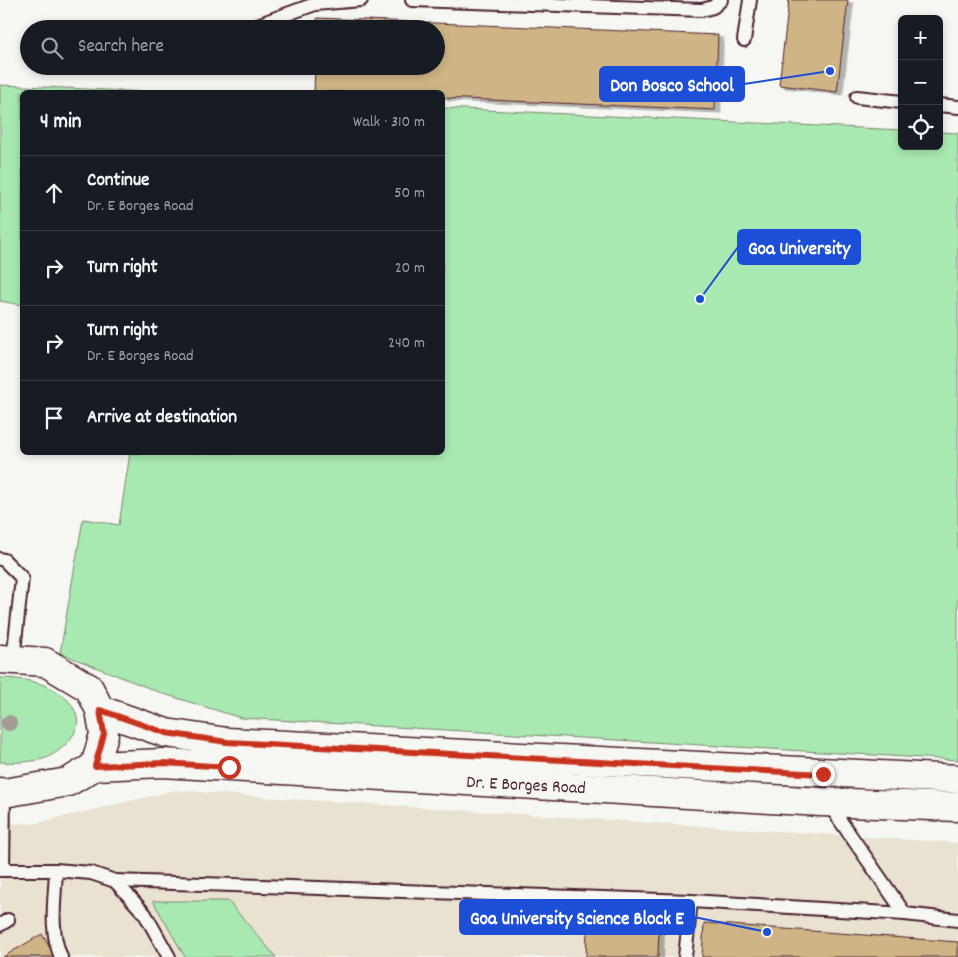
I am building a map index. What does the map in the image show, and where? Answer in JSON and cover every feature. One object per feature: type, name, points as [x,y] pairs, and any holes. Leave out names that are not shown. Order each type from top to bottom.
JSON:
[{"type":"main road","points":[[2,793],[68,782],[95,766],[104,734],[100,710],[89,688],[45,662],[7,659]]},
{"type":"main road","name":"Dr. E Borges Road","points":[[100,710],[166,733],[227,742],[958,779]]},
{"type":"main road","name":"Dr. E Borges Road","points":[[95,766],[163,763],[827,802],[958,807]]},
{"type":"lane","points":[[271,20],[315,4],[361,0]]},
{"type":"lane","points":[[412,0],[702,10],[713,7],[721,0]]},
{"type":"lane","points":[[744,40],[750,0]]},
{"type":"lane","points":[[857,97],[898,102]]},
{"type":"lane","points":[[943,106],[958,107]]},
{"type":"lane","points":[[0,559],[4,560],[22,578],[7,659]]},
{"type":"lane","points":[[2,793],[1,870],[56,870],[91,873],[115,880],[691,901],[905,914],[958,920]]},
{"type":"lane","points":[[827,802],[905,914]]},
{"type":"lane","points":[[56,870],[54,926],[56,947],[60,957]]},
{"type":"lane","points":[[115,880],[146,914],[170,957]]},
{"type":"lane","points":[[685,957],[691,901]]},
{"type":"shaded area","points":[[176,790],[958,843],[958,957],[0,957],[0,823],[32,824]]},
{"type":"green space","points":[[0,85],[106,90],[20,90],[20,305],[0,301]]},
{"type":"green space","points":[[445,108],[898,130],[898,150],[943,150],[943,132],[958,133],[958,760],[241,718],[164,694],[60,653],[83,519],[119,525],[130,455],[445,455]]},
{"type":"green space","points":[[0,678],[35,682],[57,691],[66,698],[73,706],[77,723],[73,736],[63,747],[42,759],[23,762],[0,762]]},
{"type":"green space","points":[[153,901],[228,901],[276,957],[185,957]]},
{"type":"building","points":[[789,0],[848,0],[837,92],[779,85]]},
{"type":"building","points":[[317,18],[364,20],[317,20]]},
{"type":"building","points":[[445,23],[718,35],[715,110],[445,98],[445,90],[314,90],[315,75],[445,75]]},
{"type":"building","points":[[704,923],[958,942],[958,957],[702,957]]},
{"type":"building","points":[[587,927],[659,929],[658,957],[586,957]]},
{"type":"building","points":[[42,934],[55,957],[3,957]]},
{"type":"place","name":"Don Bosco School","points":[[830,71]]},
{"type":"place","name":"Goa University","points":[[700,299]]},
{"type":"place","name":"Goa University Science Block E","points":[[767,932]]},
{"type":"route","points":[[229,767],[163,763],[95,766],[104,734],[100,710],[166,733],[227,742],[823,774]]}]
